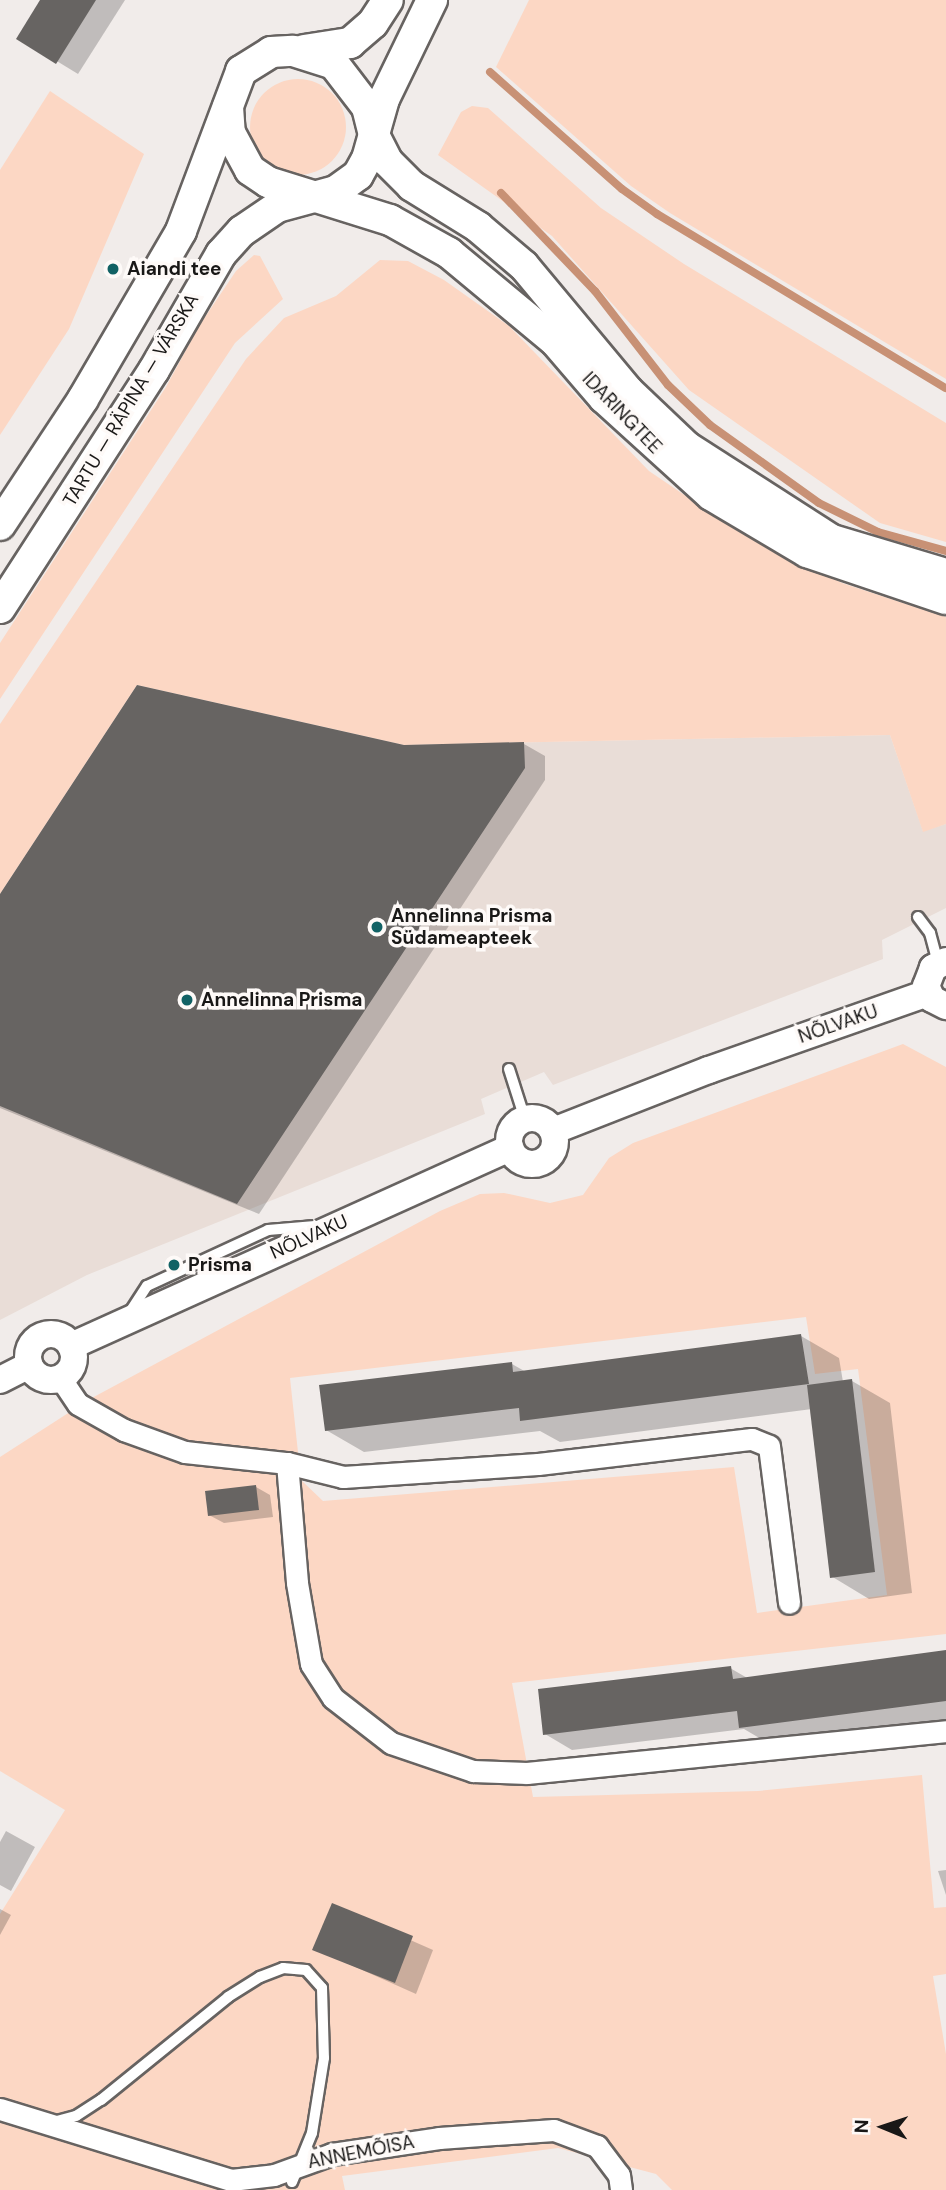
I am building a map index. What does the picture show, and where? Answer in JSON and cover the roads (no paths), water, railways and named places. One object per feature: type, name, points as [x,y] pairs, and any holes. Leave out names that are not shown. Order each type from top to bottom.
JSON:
[{"type":"main road","points":[[0,525],[83,399],[181,231],[228,100],[248,63],[271,52],[350,43],[373,23],[388,0]]},
{"type":"main road","points":[[228,100],[230,133],[250,170],[268,182],[317,195],[336,191],[358,175],[374,135],[384,99],[432,0]]},
{"type":"main road","points":[[293,51],[334,64],[367,107],[374,135]]},
{"type":"main road","name":"IDARINGTEE","points":[[374,135],[387,161],[412,186],[478,227],[524,266],[628,391],[687,447],[832,540],[946,574]]},
{"type":"main road","name":"IDARINGTEE","points":[[317,195],[390,220],[449,253],[555,341],[604,398],[711,495],[807,552],[946,599]]},
{"type":"main road","name":"TARTU — RÄPINA — VÄRSKA","points":[[0,608],[154,370],[221,254],[242,231],[277,207],[317,195]]},
{"type":"street","name":"NÕLVAKU","points":[[553,1132],[709,1070],[937,999],[929,973],[942,962]]},
{"type":"street","points":[[525,1119],[543,1121],[553,1132],[552,1152],[541,1163],[521,1161],[510,1148],[512,1129],[525,1119]]},
{"type":"street","name":"NÕLVAKU","points":[[71,1346],[126,1318],[510,1148]]},
{"type":"street","points":[[40,1335],[61,1335],[71,1346],[73,1364],[61,1379],[46,1379],[29,1365],[28,1351],[40,1335]]},
{"type":"street","points":[[0,1380],[29,1365]]},
{"type":"street","points":[[61,1379],[78,1404],[124,1430],[185,1452],[287,1463],[343,1477],[538,1464],[752,1439],[769,1446],[789,1603]]},
{"type":"street","points":[[287,1463],[297,1583],[311,1664],[333,1698],[362,1725],[402,1748],[473,1770],[527,1773],[946,1731]]},
{"type":"street","name":"ANNEMÕISA","points":[[0,2109],[231,2180],[293,2174],[315,2157],[439,2138],[554,2130],[597,2146],[619,2175],[621,2190]]},
{"type":"lane","points":[[918,917],[930,933],[942,962]]},
{"type":"lane","points":[[509,1069],[525,1119]]},
{"type":"lane","points":[[47,2123],[76,2116],[101,2100],[228,1997],[260,1977],[283,1968],[306,1970],[322,1988],[324,2058],[312,2133],[293,2174]]},
{"type":"waterway","points":[[490,72],[622,189],[657,214],[946,388]]},
{"type":"waterway","points":[[501,193],[595,291],[668,385],[710,425],[819,503],[878,532],[946,551]]},
{"type":"place","name":"Aiandi tee","points":[[113,269]]},
{"type":"place","name":"Annelinna Prisma Südameapteek","points":[[377,927]]},
{"type":"place","name":"Annelinna Prisma","points":[[187,1000]]},
{"type":"place","name":"Prisma","points":[[174,1265]]}]
